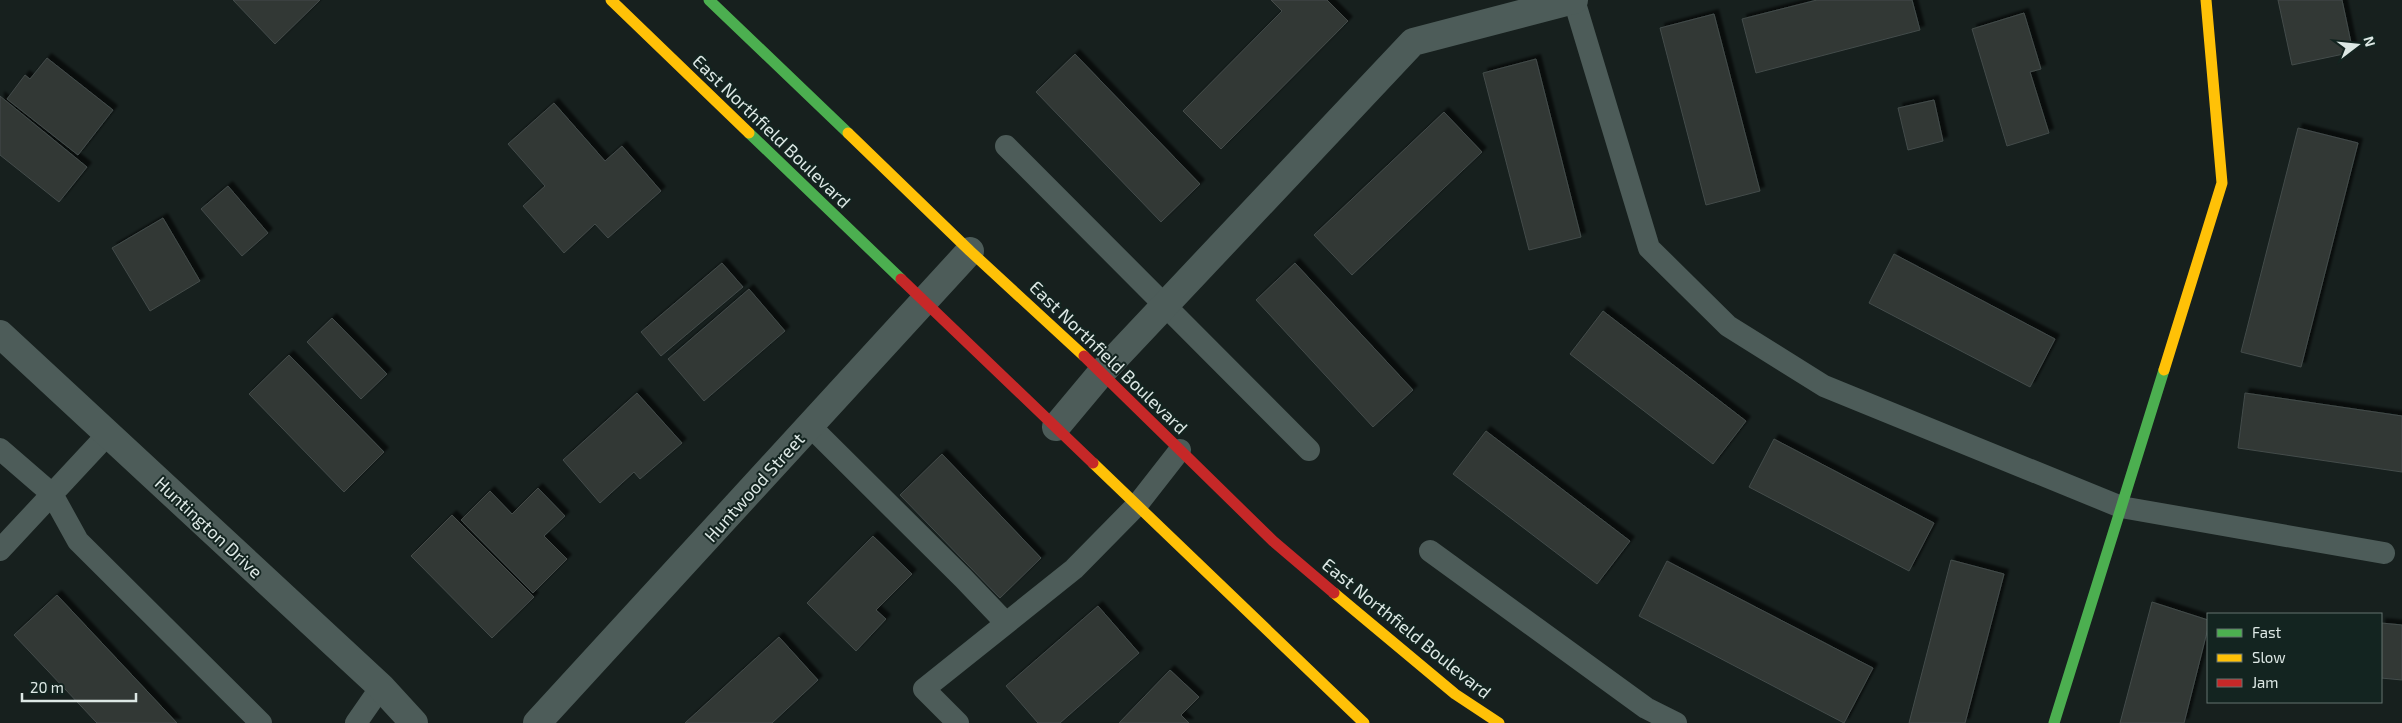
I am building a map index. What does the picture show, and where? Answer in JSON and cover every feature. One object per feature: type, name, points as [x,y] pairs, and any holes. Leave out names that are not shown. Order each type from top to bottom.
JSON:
[{"type":"main road","name":"East Northfield Boulevard","points":[[611,0],[1364,723]]},
{"type":"main road","name":"East Northfield Boulevard","points":[[709,0],[970,251],[1102,372],[1273,541],[1455,694],[1499,723]]},
{"type":"main road","points":[[2054,723],[2222,182],[2206,0]]},
{"type":"street","points":[[1056,427],[1102,372],[1413,42],[1574,0]]},
{"type":"street","name":"Huntwood Street","points":[[538,723],[970,251]]},
{"type":"street","name":"Huntington Drive","points":[[0,334],[381,687],[414,723]]},
{"type":"lane","points":[[1574,0],[1649,248],[1728,326],[1824,386],[2121,507],[2384,553]]},
{"type":"lane","points":[[1006,146],[1309,450]]},
{"type":"lane","points":[[810,426],[1006,623]]},
{"type":"lane","points":[[0,550],[108,434]]},
{"type":"lane","points":[[0,449],[52,494],[78,541],[260,723]]},
{"type":"lane","points":[[958,723],[924,689],[1074,569],[1138,505],[1180,450]]},
{"type":"lane","points":[[1430,551],[1646,708],[1676,723]]},
{"type":"lane","points":[[356,723],[381,687]]},
{"type":"building","points":[[233,0],[320,0],[275,44]]},
{"type":"building","points":[[1271,0],[1327,0],[1348,21],[1221,149],[1183,111],[1282,11]]},
{"type":"building","points":[[1817,0],[1912,0],[1920,30],[1756,73],[1742,19]]},
{"type":"building","points":[[2278,0],[2342,0],[2353,52],[2292,65]]},
{"type":"building","points":[[2024,13],[2041,69],[2030,72],[2049,133],[2007,146],[1972,29]]},
{"type":"building","points":[[1714,14],[1760,191],[1706,205],[1660,28]]},
{"type":"building","points":[[1075,54],[1200,184],[1161,222],[1036,92]]},
{"type":"building","points":[[47,58],[113,110],[78,155],[7,99],[25,75],[30,79]]},
{"type":"building","points":[[1536,59],[1581,237],[1529,250],[1483,73]]},
{"type":"building","points":[[0,96],[87,167],[59,202],[0,155]]},
{"type":"building","points":[[1934,100],[1943,141],[1908,150],[1898,108]]},
{"type":"building","points":[[554,103],[605,161],[622,146],[661,191],[608,238],[595,224],[564,253],[523,206],[545,186],[508,144]]},
{"type":"building","points":[[1444,112],[1482,152],[1352,275],[1314,235]]},
{"type":"building","points":[[2298,128],[2358,143],[2301,367],[2241,352]]},
{"type":"building","points":[[228,186],[268,233],[242,256],[201,209]]},
{"type":"building","points":[[163,218],[200,281],[150,311],[112,248]]},
{"type":"building","points":[[1894,254],[2055,339],[2030,387],[1869,303]]},
{"type":"building","points":[[722,263],[743,287],[661,356],[641,332]]},
{"type":"building","points":[[1295,263],[1413,390],[1373,427],[1256,300]]},
{"type":"building","points":[[749,289],[785,331],[704,401],[668,359]]},
{"type":"building","points":[[1603,311],[1746,421],[1713,464],[1570,354]]},
{"type":"building","points":[[332,318],[387,374],[361,399],[307,342]]},
{"type":"building","points":[[289,355],[384,452],[344,492],[249,394]]},
{"type":"building","points":[[637,393],[682,443],[640,479],[634,472],[600,503],[563,460]]},
{"type":"building","points":[[2245,393],[2402,416],[2402,472],[2238,448]]},
{"type":"building","points":[[1486,431],[1630,541],[1597,584],[1453,474]]},
{"type":"building","points":[[1774,439],[1934,523],[1909,571],[1749,487]]},
{"type":"building","points":[[942,454],[1041,558],[1000,598],[900,495]]},
{"type":"building","points":[[538,488],[565,516],[544,536],[567,559],[533,593],[461,520],[490,491],[512,514]]},
{"type":"building","points":[[452,515],[534,597],[492,638],[411,556]]},
{"type":"building","points":[[873,536],[912,574],[876,610],[886,619],[856,651],[807,603]]},
{"type":"building","points":[[1951,560],[2004,574],[1965,723],[1909,723]]},
{"type":"building","points":[[1667,561],[1873,668],[1844,723],[1639,616]]},
{"type":"building","points":[[57,595],[177,723],[97,723],[14,635]]},
{"type":"building","points":[[2152,602],[2207,620],[2207,632],[2184,723],[2120,723]]},
{"type":"building","points":[[1098,606],[1139,653],[1060,723],[1038,723],[1006,686]]},
{"type":"building","points":[[2382,623],[2402,625],[2402,680],[2382,678]]},
{"type":"building","points":[[779,637],[818,680],[772,723],[685,723]]},
{"type":"building","points":[[1170,670],[1199,697],[1181,715],[1189,723],[1119,723]]},
{"type":"traffic: fast","points":[[709,0],[848,133]]},
{"type":"traffic: fast","points":[[749,133],[901,279]]},
{"type":"traffic: fast","points":[[2054,723],[2164,370]]},
{"type":"traffic: slow","points":[[611,0],[749,133]]},
{"type":"traffic: slow","points":[[2164,370],[2222,183],[2206,0]]},
{"type":"traffic: slow","points":[[848,133],[970,251],[1084,356]]},
{"type":"traffic: slow","points":[[1093,463],[1364,723]]},
{"type":"traffic: slow","points":[[1334,593],[1455,694],[1499,723]]},
{"type":"traffic: jam","points":[[901,279],[1093,463]]},
{"type":"traffic: jam","points":[[1084,356],[1273,541],[1334,593]]}]
